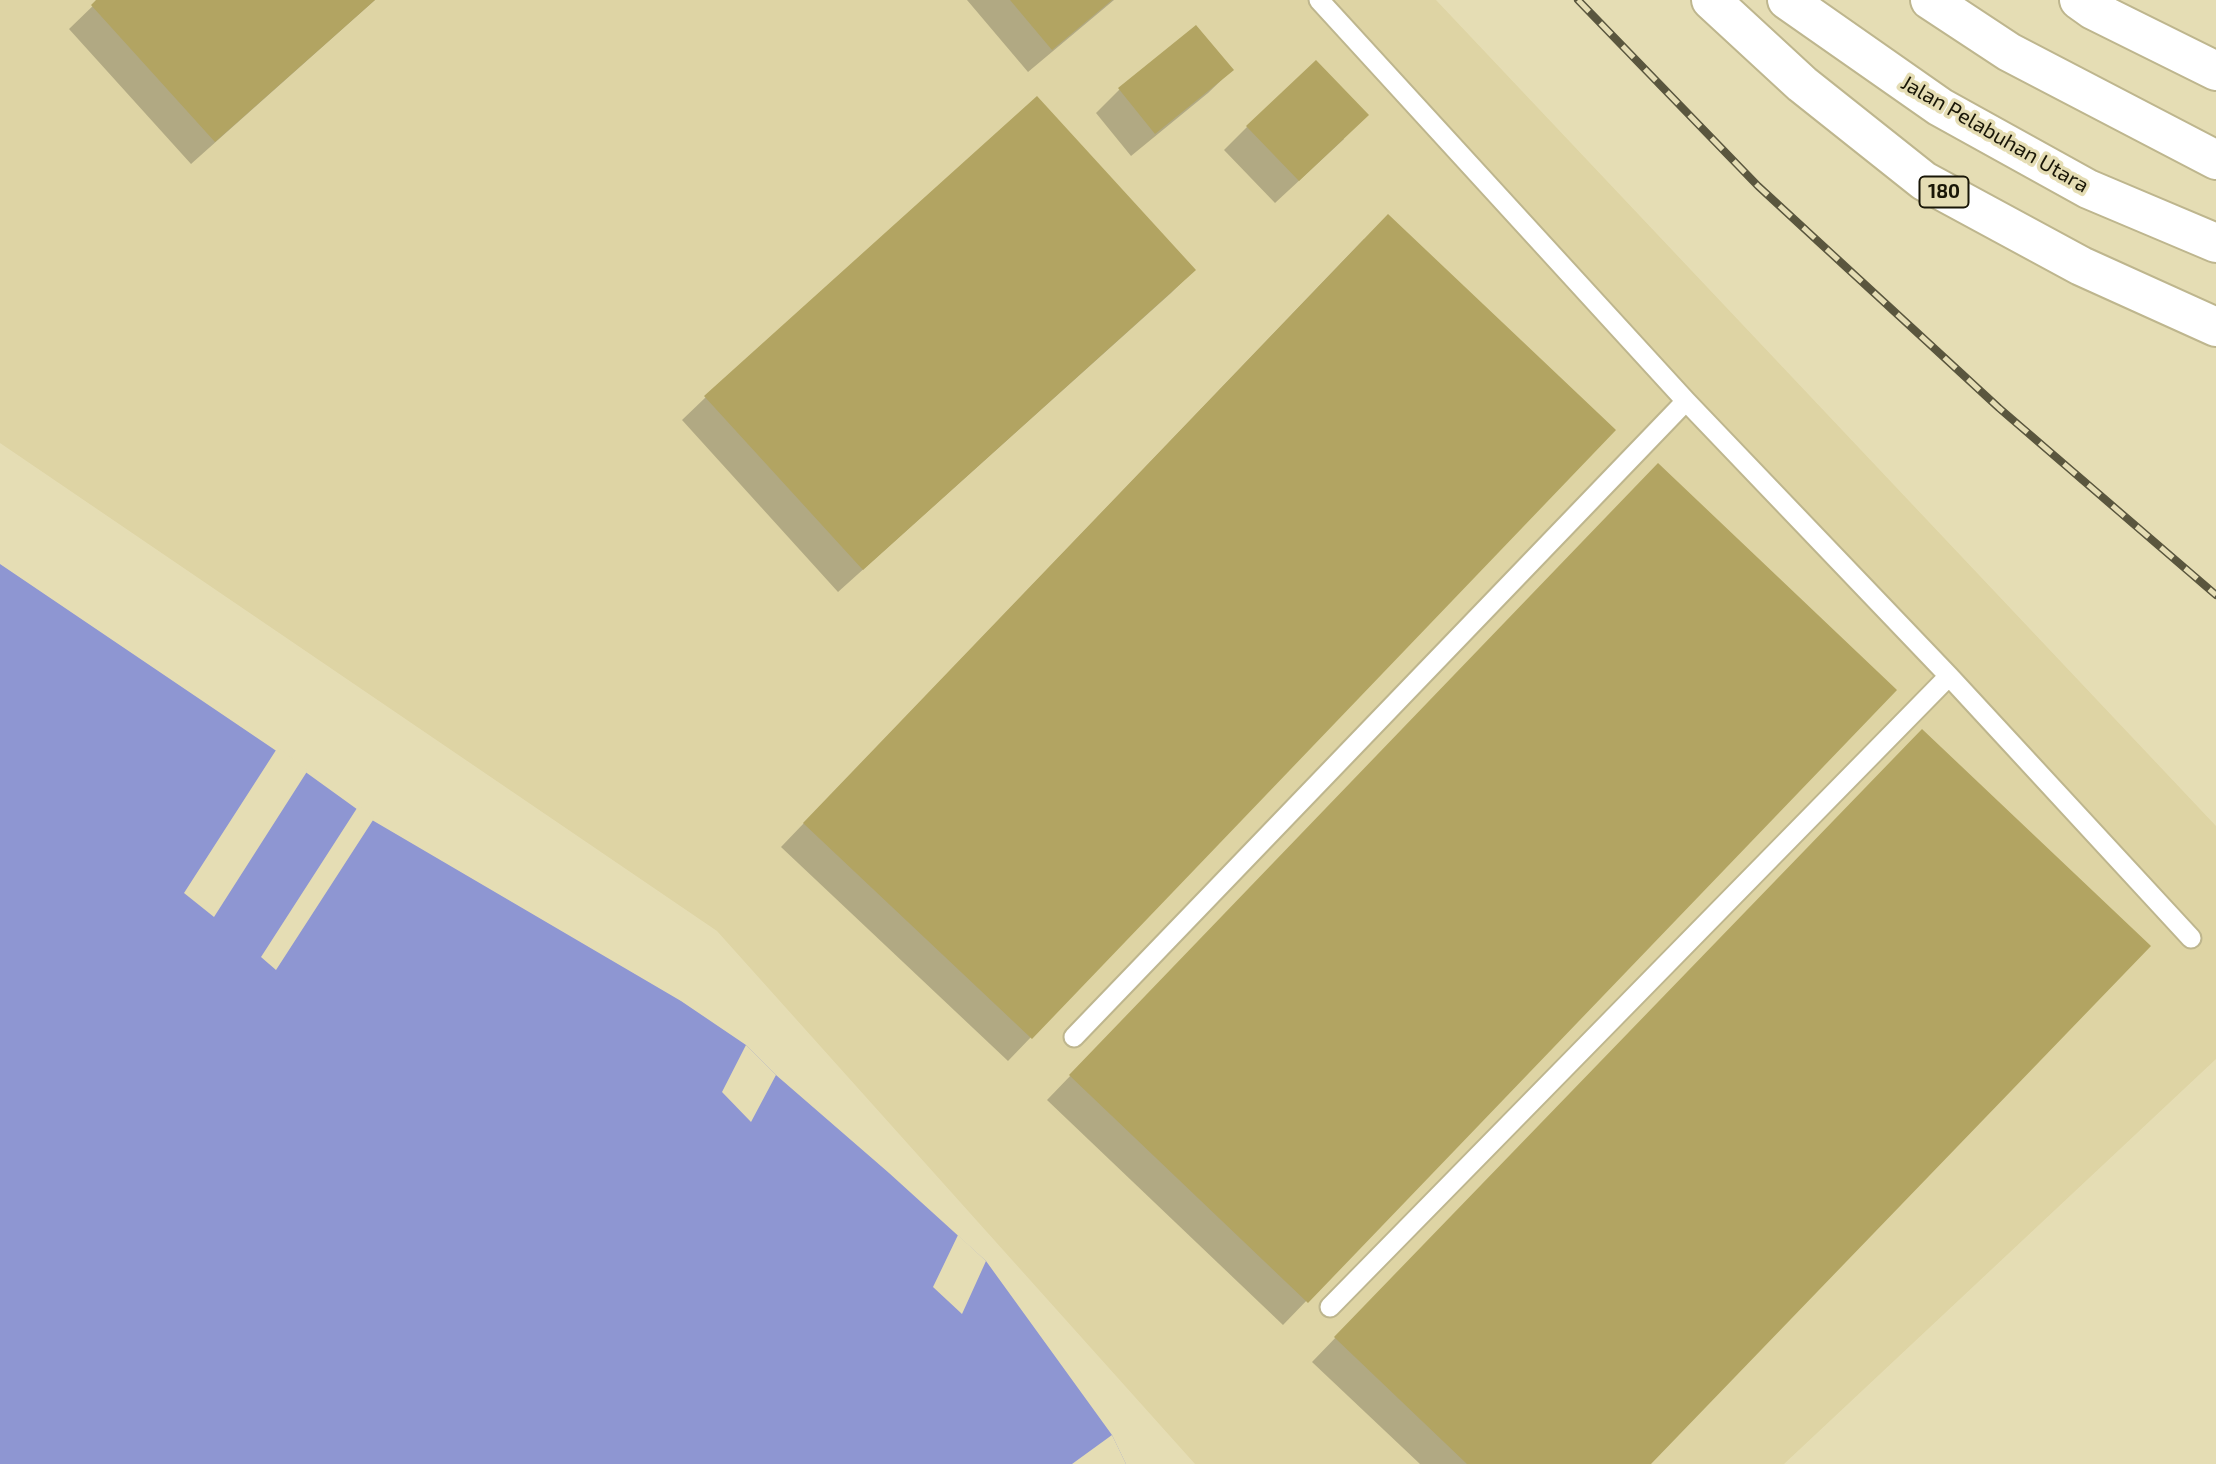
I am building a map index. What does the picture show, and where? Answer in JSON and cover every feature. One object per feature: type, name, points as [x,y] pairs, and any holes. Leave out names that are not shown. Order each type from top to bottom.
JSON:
[{"type":"main road","name":"180","points":[[1711,0],[1802,84],[1924,181],[2081,265],[2216,327]]},
{"type":"main road","name":"Jalan Pelabuhan Utara","points":[[1787,0],[1940,107],[2088,190],[2216,243]]},
{"type":"main road","points":[[1930,0],[2009,52],[2216,160]]},
{"type":"main road","points":[[2079,0],[2093,10],[2216,71]]},
{"type":"lane","points":[[1319,0],[1686,401],[1949,676],[2191,938]]},
{"type":"lane","points":[[1074,1037],[1686,401]]},
{"type":"lane","points":[[1330,1307],[1949,676]]},
{"type":"shaded area","points":[[0,0],[1436,0],[2216,826],[2216,1059],[1784,1464],[1195,1464],[717,931],[0,443]]},
{"type":"water","points":[[0,564],[275,750],[372,820],[681,1001],[746,1045],[776,1075],[986,1261],[1112,1435],[1126,1464],[0,1464]]},
{"type":"pier","points":[[278,747],[308,770],[214,917],[184,893]]},
{"type":"pier","points":[[359,805],[375,817],[276,970],[261,957]]},
{"type":"pier","points":[[746,1045],[776,1075],[751,1122],[722,1092]]},
{"type":"pier","points":[[958,1235],[986,1261],[962,1314],[933,1287]]},
{"type":"pier","points":[[1112,1435],[1126,1464],[1072,1464]]},
{"type":"building","points":[[96,0],[375,0],[215,142],[91,5]]},
{"type":"building","points":[[1010,0],[1112,0],[1052,50]]},
{"type":"building","points":[[1196,25],[1234,70],[1155,134],[1118,88]]},
{"type":"building","points":[[1316,60],[1369,115],[1299,181],[1246,126]]},
{"type":"building","points":[[1037,96],[1196,270],[863,570],[704,396]]},
{"type":"building","points":[[1388,214],[1616,430],[1032,1039],[803,823]]},
{"type":"building","points":[[1658,463],[1897,690],[1308,1303],[1069,1075]]},
{"type":"building","points":[[1922,729],[2151,946],[1651,1464],[1467,1464],[1334,1337]]},
{"type":"railway","points":[[1578,0],[1758,186],[1999,408],[2216,595]]}]
